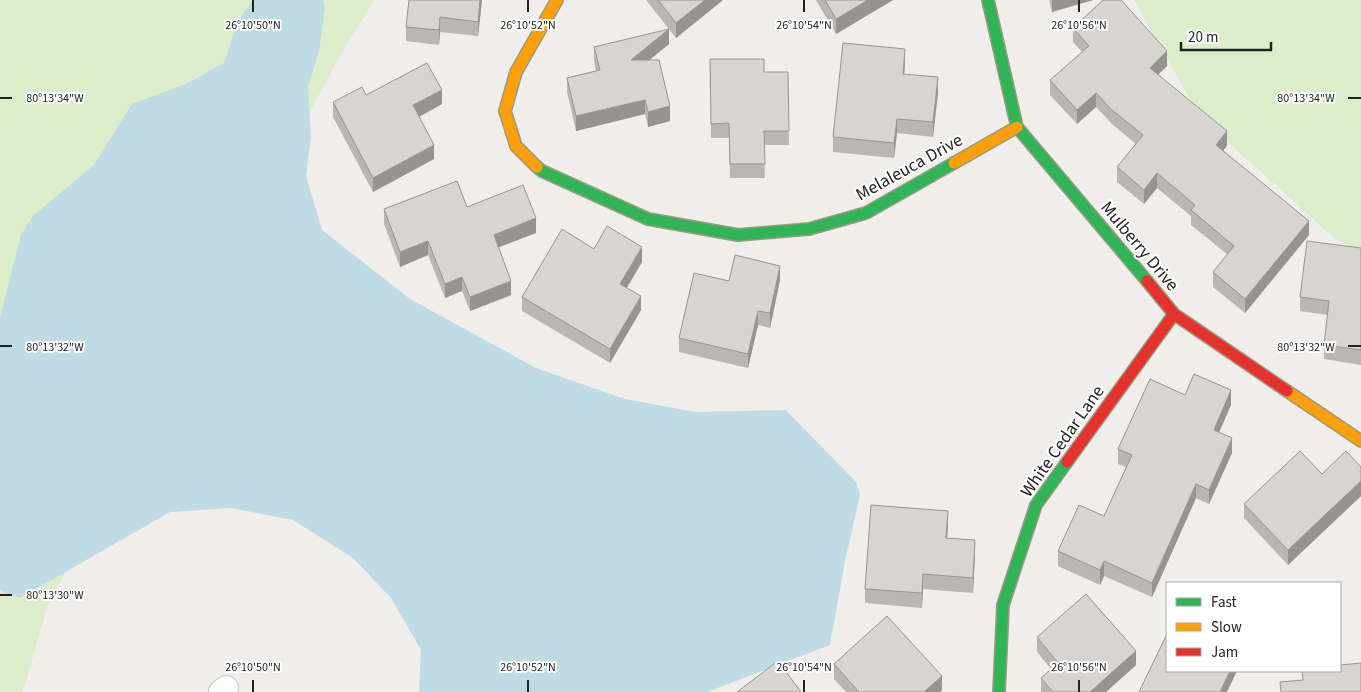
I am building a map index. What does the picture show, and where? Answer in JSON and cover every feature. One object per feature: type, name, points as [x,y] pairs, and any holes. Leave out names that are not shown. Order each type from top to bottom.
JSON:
[{"type":"street","name":"Melaleuca Drive","points":[[557,0],[516,72],[506,110],[516,146],[542,171],[648,219],[738,235],[809,228],[866,213],[1017,127]]},
{"type":"street","name":"Mulberry Drive","points":[[988,0],[1017,127],[1174,314],[1361,441]]},
{"type":"street","name":"White Cedar Lane","points":[[999,692],[1003,604],[1036,505],[1174,314]]},
{"type":"green space","points":[[0,0],[374,0],[338,59],[47,607],[23,692],[0,692]]},
{"type":"green space","points":[[1134,0],[1361,0],[1361,253],[1333,237],[1200,117]]},
{"type":"water","points":[[253,0],[322,0],[325,6],[319,52],[308,87],[311,137],[306,176],[322,230],[410,299],[536,368],[625,399],[696,412],[786,410],[856,482],[860,495],[845,561],[830,645],[707,692],[419,692],[421,650],[391,598],[353,558],[293,520],[231,508],[170,512],[20,598],[0,590],[0,318],[21,235],[33,216],[94,165],[132,104],[186,84],[224,63],[238,21]]},
{"type":"building","points":[[409,0],[480,0],[478,22],[440,17],[439,30],[406,27]]},
{"type":"building","points":[[658,0],[705,0],[676,23]]},
{"type":"building","points":[[825,0],[868,0],[836,19]]},
{"type":"building","points":[[1103,0],[1121,0],[1167,51],[1150,68],[1227,131],[1216,145],[1309,221],[1245,299],[1213,272],[1234,246],[1191,210],[1195,205],[1157,173],[1144,190],[1117,167],[1143,135],[1112,110],[1096,93],[1077,110],[1050,80],[1089,46],[1073,28]]},
{"type":"building","points":[[669,29],[631,60],[659,60],[670,106],[648,112],[645,100],[576,116],[567,78],[600,70],[594,47]]},
{"type":"building","points":[[843,43],[905,49],[903,74],[938,77],[933,122],[897,119],[894,143],[833,137]]},
{"type":"building","points":[[710,59],[764,59],[764,72],[788,72],[789,131],[764,131],[765,164],[730,164],[729,123],[711,124]]},
{"type":"building","points":[[427,63],[442,90],[413,105],[434,145],[373,178],[333,102],[362,87],[366,95]]},
{"type":"building","points":[[457,181],[467,207],[523,185],[536,218],[494,235],[511,281],[470,297],[462,277],[445,284],[428,241],[400,252],[384,209]]},
{"type":"building","points":[[607,226],[642,247],[620,284],[641,296],[610,349],[522,297],[562,229],[594,249]]},
{"type":"building","points":[[1307,241],[1361,248],[1361,350],[1324,345],[1329,301],[1300,297]]},
{"type":"building","points":[[735,255],[780,266],[770,313],[758,311],[748,354],[679,338],[694,273],[729,281]]},
{"type":"building","points":[[1194,374],[1231,390],[1214,430],[1232,438],[1209,490],[1196,484],[1152,583],[1104,561],[1100,570],[1058,551],[1079,505],[1104,516],[1132,455],[1118,449],[1150,379],[1185,395]]},
{"type":"building","points":[[1300,451],[1322,474],[1346,451],[1361,467],[1361,481],[1288,550],[1244,504]]},
{"type":"building","points":[[871,505],[948,511],[946,538],[975,540],[973,578],[923,574],[922,593],[865,589]]},
{"type":"building","points":[[1086,594],[1136,651],[1090,692],[1053,692],[1041,678],[1058,663],[1037,637]]},
{"type":"building","points":[[887,616],[942,676],[924,692],[859,692],[834,664]]},
{"type":"building","points":[[1166,636],[1166,672],[1230,672],[1220,692],[1139,692]]},
{"type":"building","points":[[778,661],[801,692],[737,692]]},
{"type":"building","points":[[1361,663],[1361,692],[1281,692],[1280,682],[1303,680],[1302,672],[1341,672],[1341,665]]},
{"type":"traffic: fast","points":[[988,0],[1017,127],[1147,281]]},
{"type":"traffic: fast","points":[[537,167],[542,171],[648,219],[738,235],[809,229],[866,213],[954,163]]},
{"type":"traffic: fast","points":[[999,692],[1003,605],[1036,505],[1067,462]]},
{"type":"traffic: slow","points":[[537,167],[516,146],[505,111],[516,72],[557,0]]},
{"type":"traffic: slow","points":[[954,163],[1017,127]]},
{"type":"traffic: slow","points":[[1287,391],[1361,441]]},
{"type":"traffic: jam","points":[[1147,281],[1174,314],[1287,391]]},
{"type":"traffic: jam","points":[[1067,462],[1174,314]]}]
